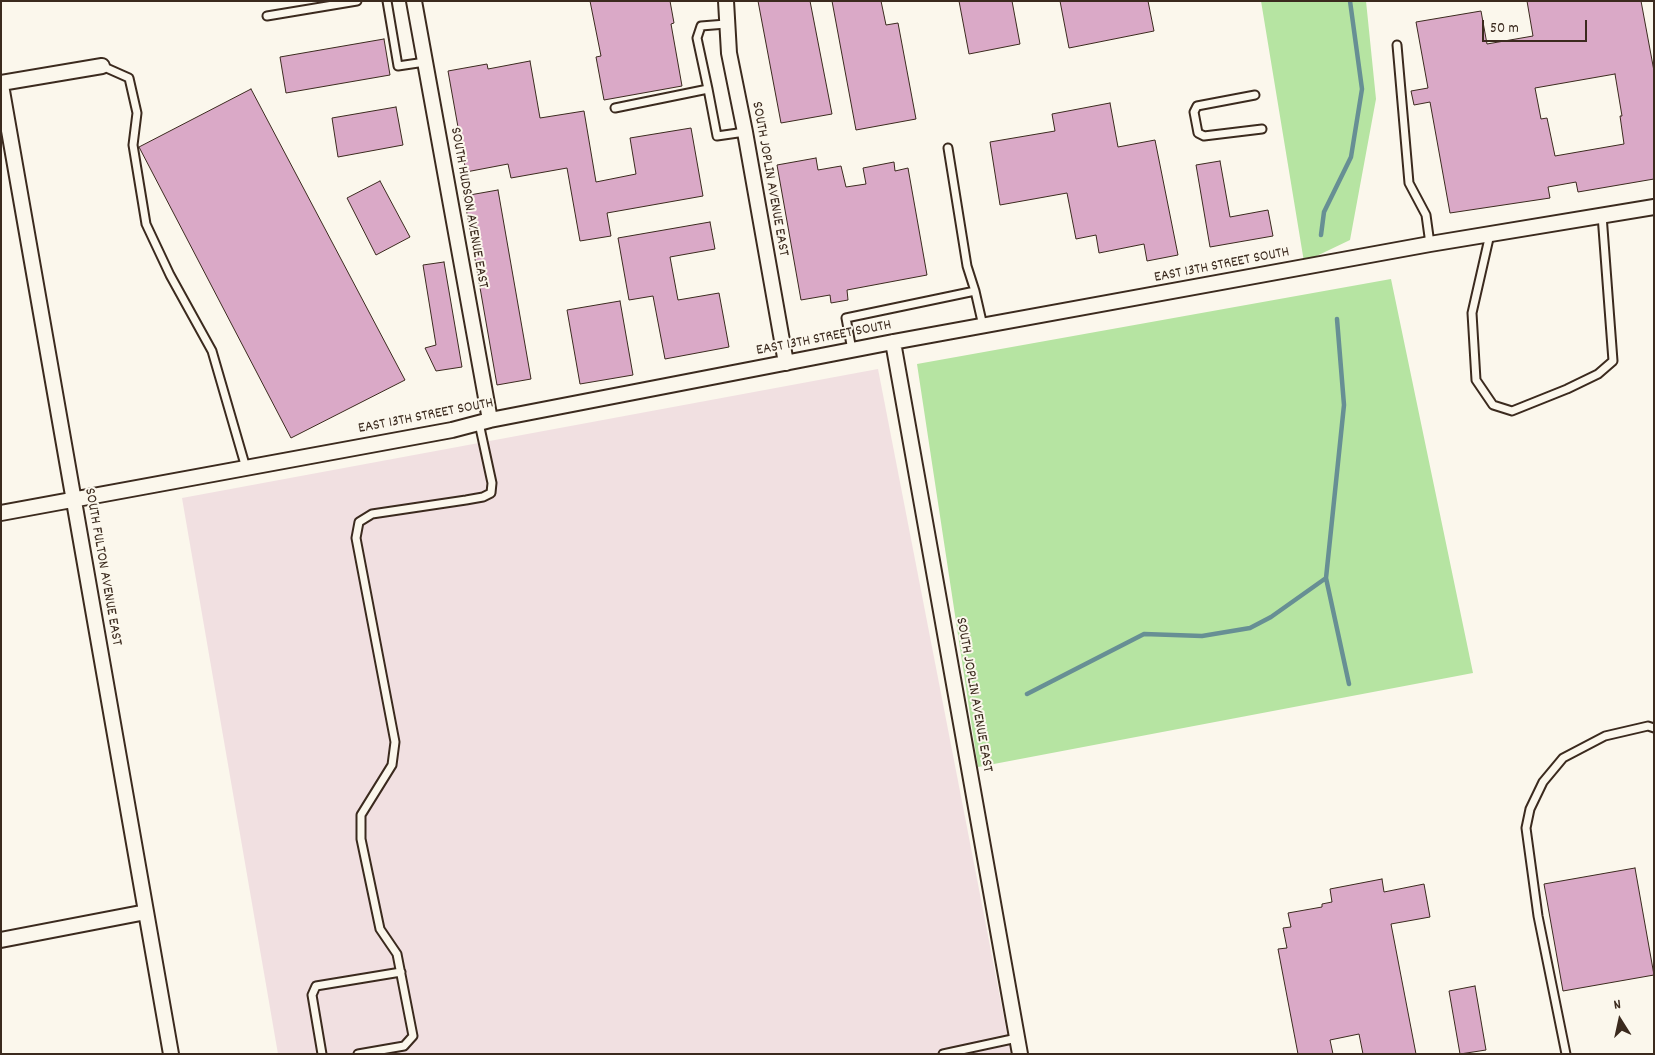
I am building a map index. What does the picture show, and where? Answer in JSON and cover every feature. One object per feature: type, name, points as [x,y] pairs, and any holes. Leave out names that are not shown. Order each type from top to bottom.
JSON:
[{"type":"street","name":"SOUTH HUDSON AVENUE EAST","points":[[414,1],[484,421]]},
{"type":"street","name":"SOUTH JOPLIN AVENUE EAST","points":[[726,1],[728,53],[745,132],[786,363]]},
{"type":"street","points":[[1,84],[102,66]]},
{"type":"street","name":"SOUTH FULTON AVENUE EAST","points":[[1,84],[171,1054]]},
{"type":"street","name":"EAST 13TH STREET SOUTH","points":[[1,513],[74,498],[246,468],[893,342],[1430,244],[1654,207]]},
{"type":"street","name":"SOUTH JOPLIN AVENUE EAST","points":[[893,342],[1020,1054]]},
{"type":"street","points":[[1,940],[146,912]]},
{"type":"lane","points":[[268,16],[357,1]]},
{"type":"lane","points":[[387,1],[398,66],[425,62]]},
{"type":"lane","points":[[726,24],[701,26],[697,38],[717,136],[745,132]]},
{"type":"lane","points":[[1397,45],[1409,183],[1426,214],[1430,244]]},
{"type":"lane","points":[[102,66],[129,78],[137,113],[133,145],[146,224],[170,275],[212,351],[246,468]]},
{"type":"lane","points":[[615,108],[708,89]]},
{"type":"lane","points":[[1255,94],[1197,106],[1194,112],[1198,133],[1204,136],[1262,129]]},
{"type":"lane","points":[[948,148],[967,266],[983,327]]},
{"type":"lane","points":[[1490,234],[1472,313],[1476,380],[1493,405],[1512,411],[1567,389],[1598,374],[1613,361],[1602,215]]},
{"type":"lane","points":[[852,350],[846,318],[975,291]]},
{"type":"lane","points":[[358,1054],[404,1046],[413,1036],[397,954],[380,929],[362,839],[361,815],[392,765],[395,742],[356,538],[359,522],[372,514],[466,500],[491,493],[492,483],[484,421]]},
{"type":"lane","points":[[1566,1054],[1538,916],[1526,828],[1530,809],[1543,782],[1563,758],[1605,736],[1648,726],[1654,728]]},
{"type":"lane","points":[[322,1054],[312,995],[316,986],[401,972]]},
{"type":"lane","points":[[942,1054],[1017,1038]]},
{"type":"shaded area","points":[[878,369],[1011,1054],[278,1054],[182,498]]},
{"type":"green space","points":[[1261,1],[1366,1],[1376,99],[1350,240],[1304,262]]},
{"type":"green space","points":[[1391,279],[1473,673],[978,767],[917,364]]},
{"type":"building","points":[[590,1],[670,1],[674,23],[671,24],[682,86],[604,100],[596,57],[601,56]]},
{"type":"building","points":[[758,1],[810,1],[832,114],[781,123]]},
{"type":"building","points":[[832,1],[881,1],[886,25],[898,23],[916,119],[856,130]]},
{"type":"building","points":[[959,1],[1012,1],[1020,44],[969,54]]},
{"type":"building","points":[[1060,1],[1148,1],[1154,31],[1069,48]]},
{"type":"building","points":[[1527,1],[1641,1],[1654,71],[1654,179],[1578,192],[1576,182],[1548,187],[1550,198],[1450,213],[1430,102],[1414,105],[1411,91],[1428,88],[1416,22],[1481,11],[1487,44],[1533,36]],"holes":[[[1615,74],[1622,116],[1620,116],[1624,144],[1555,156],[1547,118],[1541,119],[1535,88]]]},
{"type":"building","points":[[384,39],[390,75],[286,93],[280,57]]},
{"type":"building","points":[[530,61],[540,118],[584,111],[596,182],[636,174],[630,138],[691,128],[703,196],[607,213],[611,236],[580,241],[567,168],[511,178],[508,164],[466,172],[448,71],[487,64],[488,69]]},
{"type":"building","points":[[251,89],[405,380],[291,438],[139,147]]},
{"type":"building","points":[[1110,103],[1118,147],[1155,140],[1178,255],[1147,261],[1144,244],[1099,253],[1096,235],[1076,239],[1067,193],[1000,205],[990,142],[1055,131],[1052,114]]},
{"type":"building","points":[[396,107],[403,145],[338,157],[332,118]]},
{"type":"building","points":[[816,158],[818,170],[841,166],[846,187],[866,184],[863,168],[894,162],[895,171],[908,168],[927,275],[847,290],[848,300],[831,303],[830,295],[801,300],[777,165]]},
{"type":"building","points":[[1220,161],[1230,217],[1268,210],[1273,236],[1210,247],[1196,165]]},
{"type":"building","points":[[380,181],[410,237],[376,255],[347,198]]},
{"type":"building","points":[[498,190],[531,379],[497,385],[464,196]]},
{"type":"building","points":[[710,222],[715,249],[670,257],[678,300],[719,293],[729,347],[665,359],[653,296],[629,300],[618,238]]},
{"type":"building","points":[[444,262],[462,367],[436,371],[425,348],[436,345],[423,265]]},
{"type":"building","points":[[620,301],[633,375],[580,384],[567,310]]},
{"type":"building","points":[[1635,868],[1654,975],[1563,991],[1544,884]]},
{"type":"building","points":[[1382,879],[1384,892],[1424,884],[1430,917],[1391,924],[1416,1054],[1363,1054],[1359,1034],[1330,1040],[1333,1054],[1298,1054],[1278,949],[1287,948],[1283,928],[1291,927],[1288,913],[1322,907],[1322,904],[1332,902],[1330,889]]},
{"type":"building","points":[[1475,986],[1486,1050],[1460,1054],[1449,991]]},
{"type":"waterway","points":[[1321,235],[1324,212],[1351,157],[1362,89],[1350,1]]},
{"type":"waterway","points":[[1337,319],[1344,405],[1326,578],[1349,684]]},
{"type":"waterway","points":[[1027,694],[1144,634],[1202,636],[1250,628],[1271,617],[1326,578]]}]
